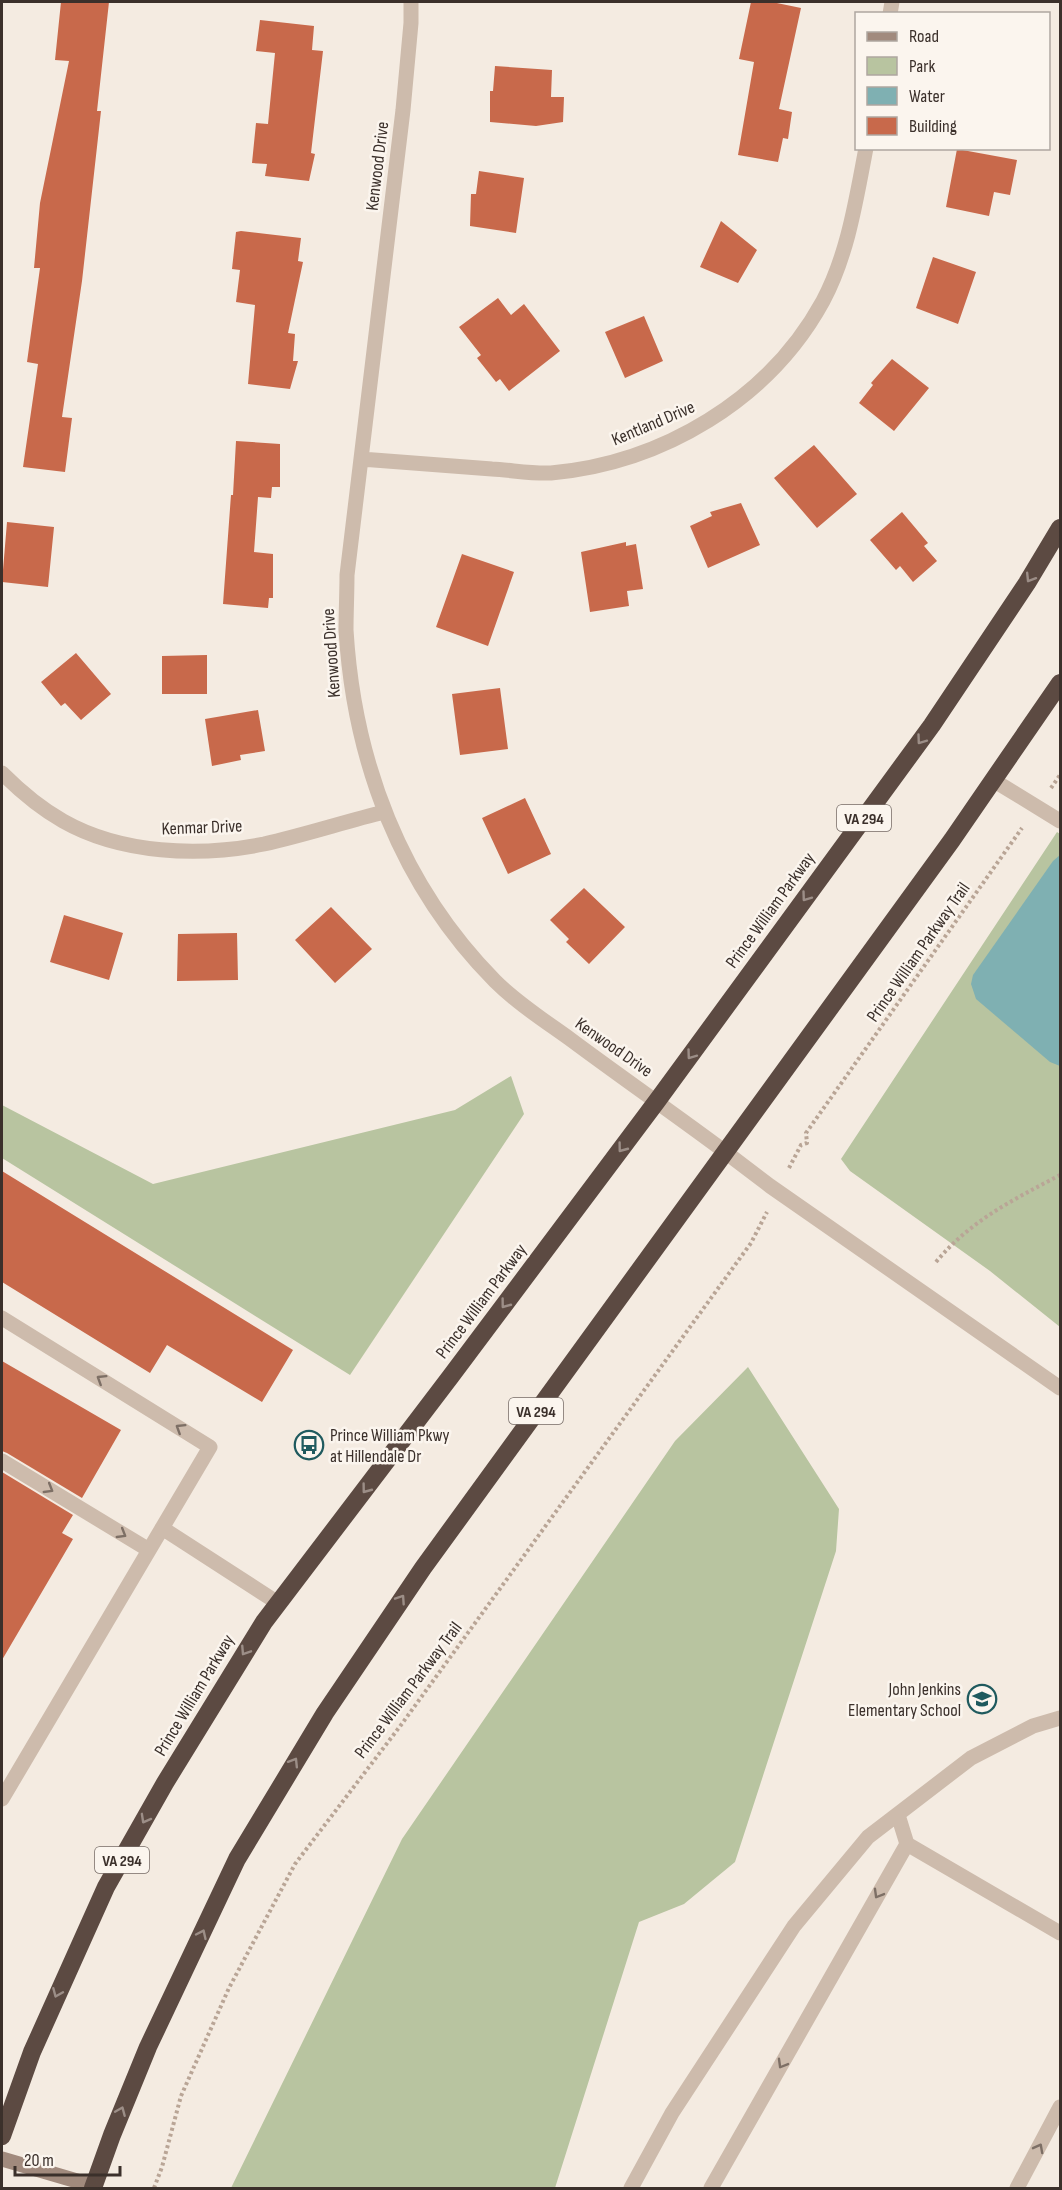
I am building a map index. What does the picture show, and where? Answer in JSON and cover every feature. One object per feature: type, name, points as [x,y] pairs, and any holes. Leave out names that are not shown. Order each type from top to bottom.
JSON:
[{"type":"highway","name":"Prince William Parkway","points":[[2,2136],[32,2052],[106,1887],[220,1691],[264,1622],[452,1376],[657,1101],[932,725],[1027,583],[1060,528]]},
{"type":"highway","name":"VA 294","points":[[93,2187],[148,2046],[237,1859],[325,1713],[423,1568],[952,840],[1060,683]]},
{"type":"main road","points":[[2,2159],[93,2187]]},
{"type":"street","name":"Kenwood Drive","points":[[411,2],[403,110],[347,575],[346,629],[355,710],[384,812],[413,875],[450,931],[496,982],[541,1018],[770,1186],[1060,1388]]},
{"type":"street","name":"Kentland Drive","points":[[361,459],[548,473],[592,467],[634,456],[685,434],[723,412],[765,377],[795,345],[823,300],[843,251],[866,150]]},
{"type":"street","name":"Kenmar Drive","points":[[2,773],[24,795],[64,822],[107,840],[163,850],[219,850],[264,844],[384,812]]},
{"type":"street","points":[[993,780],[1060,821]]},
{"type":"street","points":[[2,1318],[210,1447],[2,1799]]},
{"type":"street","points":[[2,1461],[149,1550]]},
{"type":"street","points":[[162,1528],[278,1603]]},
{"type":"street","points":[[632,2188],[672,2113],[795,1926],[868,1837],[971,1758],[1033,1726],[1060,1718]]},
{"type":"street","points":[[898,1815],[907,1844],[1060,1934]]},
{"type":"street","points":[[711,2188],[907,1844]]},
{"type":"street","points":[[1017,2188],[1060,2107]]},
{"type":"path","name":"Prince William Parkway Trail","points":[[801,1144],[807,1143],[806,1133],[1060,775]]},
{"type":"path","points":[[936,1263],[956,1240],[986,1216],[1060,1175]]},
{"type":"path","name":"Prince William Parkway Trail","points":[[154,2188],[162,2167],[180,2096],[230,1988],[295,1864],[401,1725],[751,1244]]},
{"type":"green space","points":[[1057,832],[1060,834],[1060,1327],[990,1271],[850,1171],[841,1159]]},
{"type":"green space","points":[[511,1076],[524,1114],[350,1375],[2,1158],[2,1105],[153,1184],[455,1110]]},
{"type":"green space","points":[[748,1367],[839,1509],[836,1551],[735,1862],[684,1904],[639,1922],[555,2188],[231,2188],[402,1839],[675,1441]]},
{"type":"water","points":[[1060,855],[1060,1066],[1050,1062],[976,999],[971,984],[973,975],[1053,861]]},
{"type":"building","points":[[61,2],[109,2],[97,111],[101,111],[82,281],[62,417],[72,418],[65,472],[23,467],[38,364],[27,362],[40,268],[34,268],[40,203],[69,61],[55,60]]},
{"type":"building","points":[[751,2],[772,2],[801,8],[779,109],[792,112],[788,139],[783,138],[778,162],[738,155],[754,62],[739,59]]},
{"type":"building","points":[[260,20],[314,26],[312,50],[323,51],[311,153],[315,154],[309,181],[265,176],[267,164],[252,163],[256,123],[268,124],[275,53],[256,51]]},
{"type":"building","points":[[495,66],[552,70],[551,97],[564,97],[563,122],[536,126],[490,122],[490,91],[493,91]]},
{"type":"building","points":[[957,150],[1017,160],[1010,195],[994,192],[989,216],[946,207]]},
{"type":"building","points":[[479,171],[524,178],[516,233],[470,226],[471,194],[476,194]]},
{"type":"building","points":[[721,221],[757,250],[738,283],[700,267]]},
{"type":"building","points":[[236,232],[301,238],[298,261],[303,262],[288,333],[295,334],[293,361],[298,361],[290,389],[248,384],[255,305],[236,302],[240,270],[232,269]]},
{"type":"building","points":[[933,257],[976,272],[958,324],[916,308]]},
{"type":"building","points":[[498,298],[511,315],[524,304],[560,351],[509,391],[500,379],[496,382],[477,358],[481,355],[459,327]]},
{"type":"building","points":[[644,316],[663,361],[625,378],[605,332]]},
{"type":"building","points":[[892,359],[929,388],[894,431],[859,403],[873,385],[871,383]]},
{"type":"building","points":[[236,441],[280,444],[280,487],[272,487],[271,498],[258,497],[254,552],[273,554],[273,598],[269,598],[268,608],[223,604]]},
{"type":"building","points":[[814,445],[857,494],[817,528],[774,478]]},
{"type":"building","points":[[741,503],[760,545],[708,568],[690,526],[712,516],[710,512]]},
{"type":"building","points":[[902,512],[928,543],[924,546],[937,561],[913,582],[900,566],[896,570],[870,540]]},
{"type":"building","points":[[7,522],[54,527],[48,587],[2,582]]},
{"type":"building","points":[[626,542],[626,546],[636,544],[643,589],[627,591],[629,606],[590,612],[581,552]]},
{"type":"building","points":[[462,554],[514,572],[488,646],[436,627]]},
{"type":"building","points":[[76,653],[111,694],[81,720],[65,703],[61,706],[41,682]]},
{"type":"building","points":[[207,655],[207,694],[162,694],[162,656]]},
{"type":"building","points":[[500,688],[508,749],[460,755],[452,694]]},
{"type":"building","points":[[258,710],[265,751],[240,755],[241,760],[212,766],[205,719]]},
{"type":"building","points":[[525,798],[551,854],[508,874],[482,818]]},
{"type":"building","points":[[584,888],[625,927],[589,964],[566,942],[569,939],[550,920]]},
{"type":"building","points":[[331,907],[372,949],[335,983],[295,940]]},
{"type":"building","points":[[64,915],[123,933],[109,980],[50,962]]},
{"type":"building","points":[[237,933],[238,980],[177,981],[178,934]]},
{"type":"building","points":[[2,1171],[293,1350],[262,1402],[167,1345],[150,1373],[2,1282]]},
{"type":"building","points":[[2,1361],[121,1430],[82,1498],[2,1451]]},
{"type":"building","points":[[2,1472],[73,1515],[62,1533],[73,1539],[2,1660]]},
{"type":"place","name":"Prince William Pkwy at Hillendale Dr","points":[[309,1445]]},
{"type":"place","name":"John Jenkins Elementary School","points":[[982,1699]]}]
